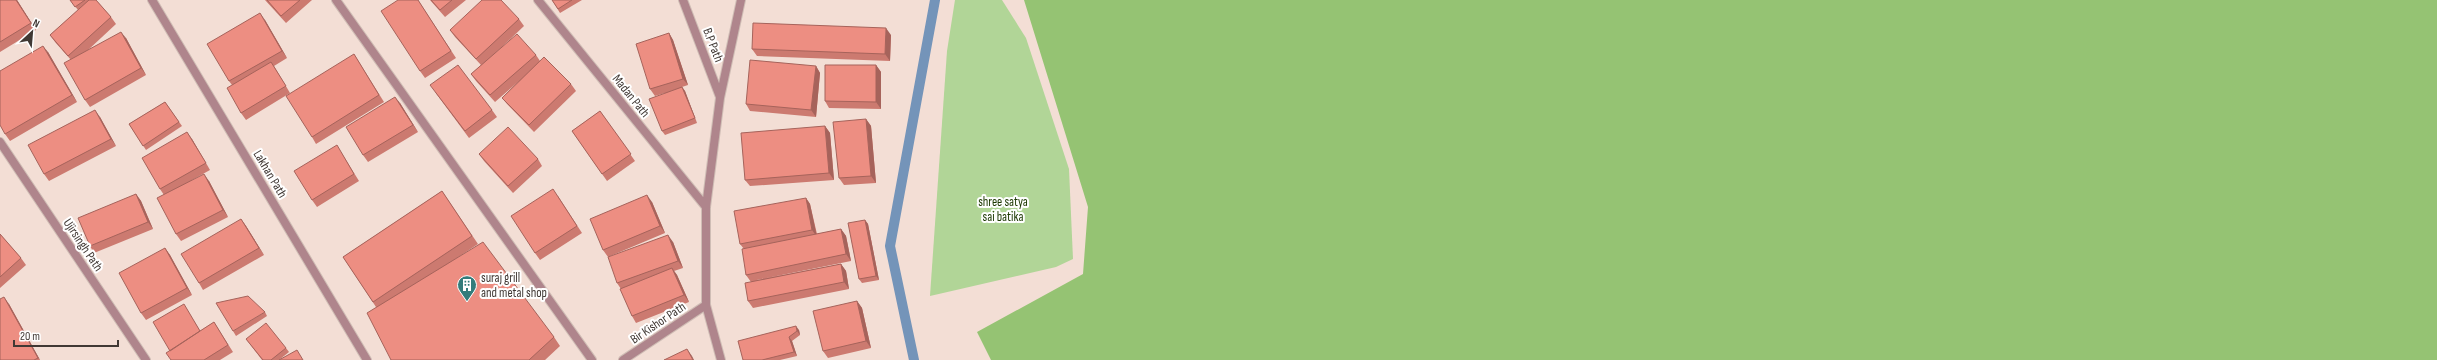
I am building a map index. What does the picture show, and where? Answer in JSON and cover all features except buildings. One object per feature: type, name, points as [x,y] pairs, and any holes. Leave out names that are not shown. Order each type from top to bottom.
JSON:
[{"type":"street","name":"Lakhan Path","points":[[152,0],[367,360]]},
{"type":"street","points":[[336,0],[592,360]]},
{"type":"street","name":"Madan Path","points":[[538,0],[706,207]]},
{"type":"street","name":"B.P Path","points":[[683,0],[720,98]]},
{"type":"street","points":[[721,360],[706,305],[706,207],[720,98],[741,0]]},
{"type":"street","name":"Ujirsingh Path","points":[[0,142],[146,360]]},
{"type":"street","name":"Bir Kishor Path","points":[[623,360],[706,305]]},
{"type":"green space","name":"shree satya sai batika","points":[[955,0],[1002,0],[1026,38],[1069,169],[1073,259],[1056,267],[930,296],[947,51]]},
{"type":"green space","points":[[1024,0],[2437,0],[2437,360],[991,360],[977,332],[1083,274],[1088,207]]},
{"type":"waterway","points":[[914,360],[890,246],[935,0]]},
{"type":"place","name":"suraj grill and metal shop","points":[[467,302]]}]
